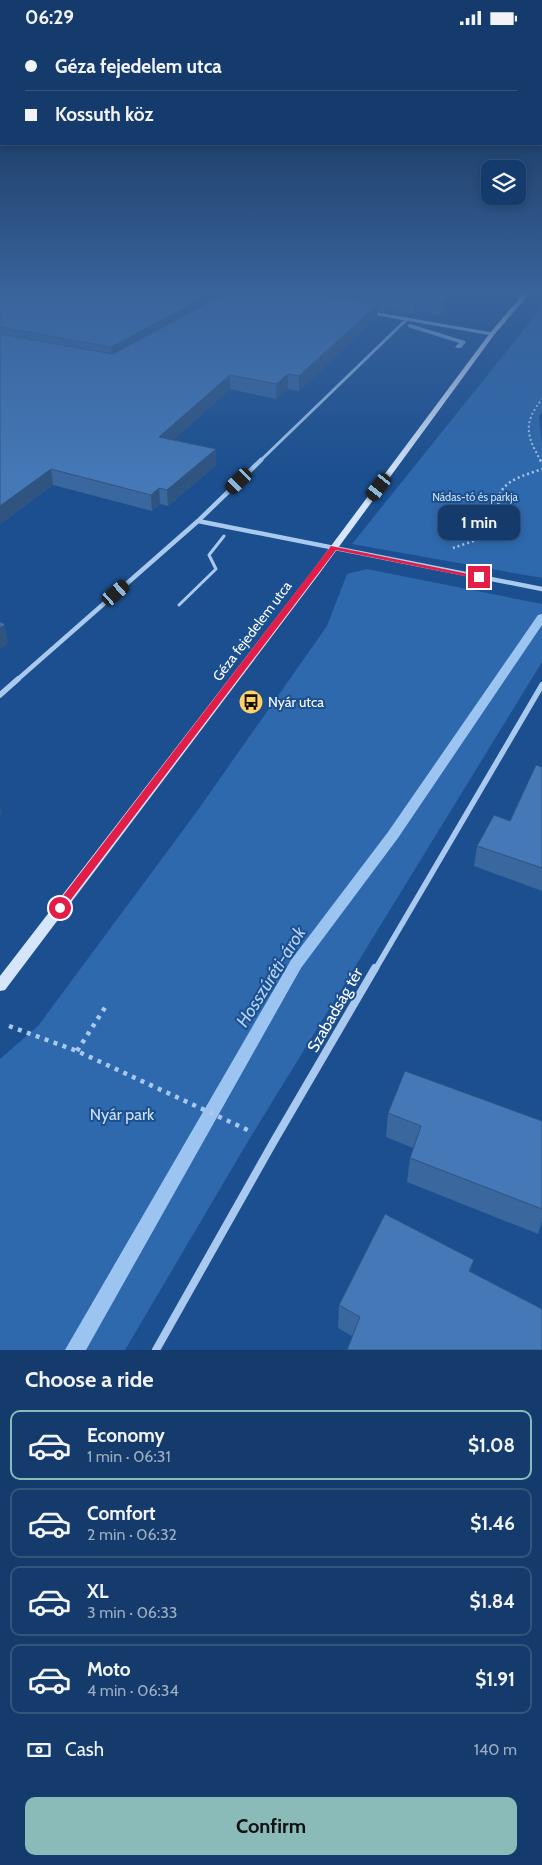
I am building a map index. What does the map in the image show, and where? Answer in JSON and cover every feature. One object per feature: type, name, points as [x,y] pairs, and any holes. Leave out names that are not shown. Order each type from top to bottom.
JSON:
[{"type":"main road","name":"Géza fejedelem utca","points":[[0,986],[334,548],[477,355]]},
{"type":"street","points":[[0,695],[198,521],[369,355]]},
{"type":"street","points":[[198,521],[542,589]]},
{"type":"street","name":"Szabadság tér","points":[[156,1350],[274,1141],[542,685]]},
{"type":"lane","points":[[178,605],[216,569],[209,555],[224,536]]},
{"type":"path","points":[[542,399],[528,417],[526,423],[531,442],[542,463]]},
{"type":"path","points":[[425,566],[440,555],[472,541],[494,527],[499,512],[497,499],[500,492],[507,484],[542,469]]},
{"type":"path","points":[[77,1051],[106,1006]]},
{"type":"path","points":[[10,1025],[77,1051],[242,1127]]},
{"type":"green space","name":"Nádas-tó és parkja","points":[[503,355],[542,355],[542,412],[539,416],[542,444],[542,578],[352,544]]},
{"type":"green space","name":"Nyár park","points":[[367,569],[542,604],[542,662],[247,1143],[125,1350],[0,1350],[0,1059],[38,1026],[195,814],[327,626],[347,574]]},
{"type":"building","points":[[0,355],[322,355],[299,376],[288,374],[276,384],[230,375],[159,437],[216,449],[167,490],[159,488],[151,495],[51,469],[0,506]]},
{"type":"building","points":[[536,765],[542,767],[542,868],[477,846],[494,815],[510,821]]},
{"type":"building","points":[[405,1071],[542,1121],[542,1209],[410,1158],[421,1126],[388,1113]]},
{"type":"building","points":[[385,1214],[474,1260],[469,1271],[542,1309],[542,1350],[347,1350],[360,1317],[339,1305]]},
{"type":"waterway","name":"Hosszúréti-árok","points":[[75,1350],[296,964],[393,835],[542,617]]},
{"type":"place","name":"Nyár utca","points":[[251,702]]},
{"type":"route","points":[[60,908],[334,548],[479,577]]}]
